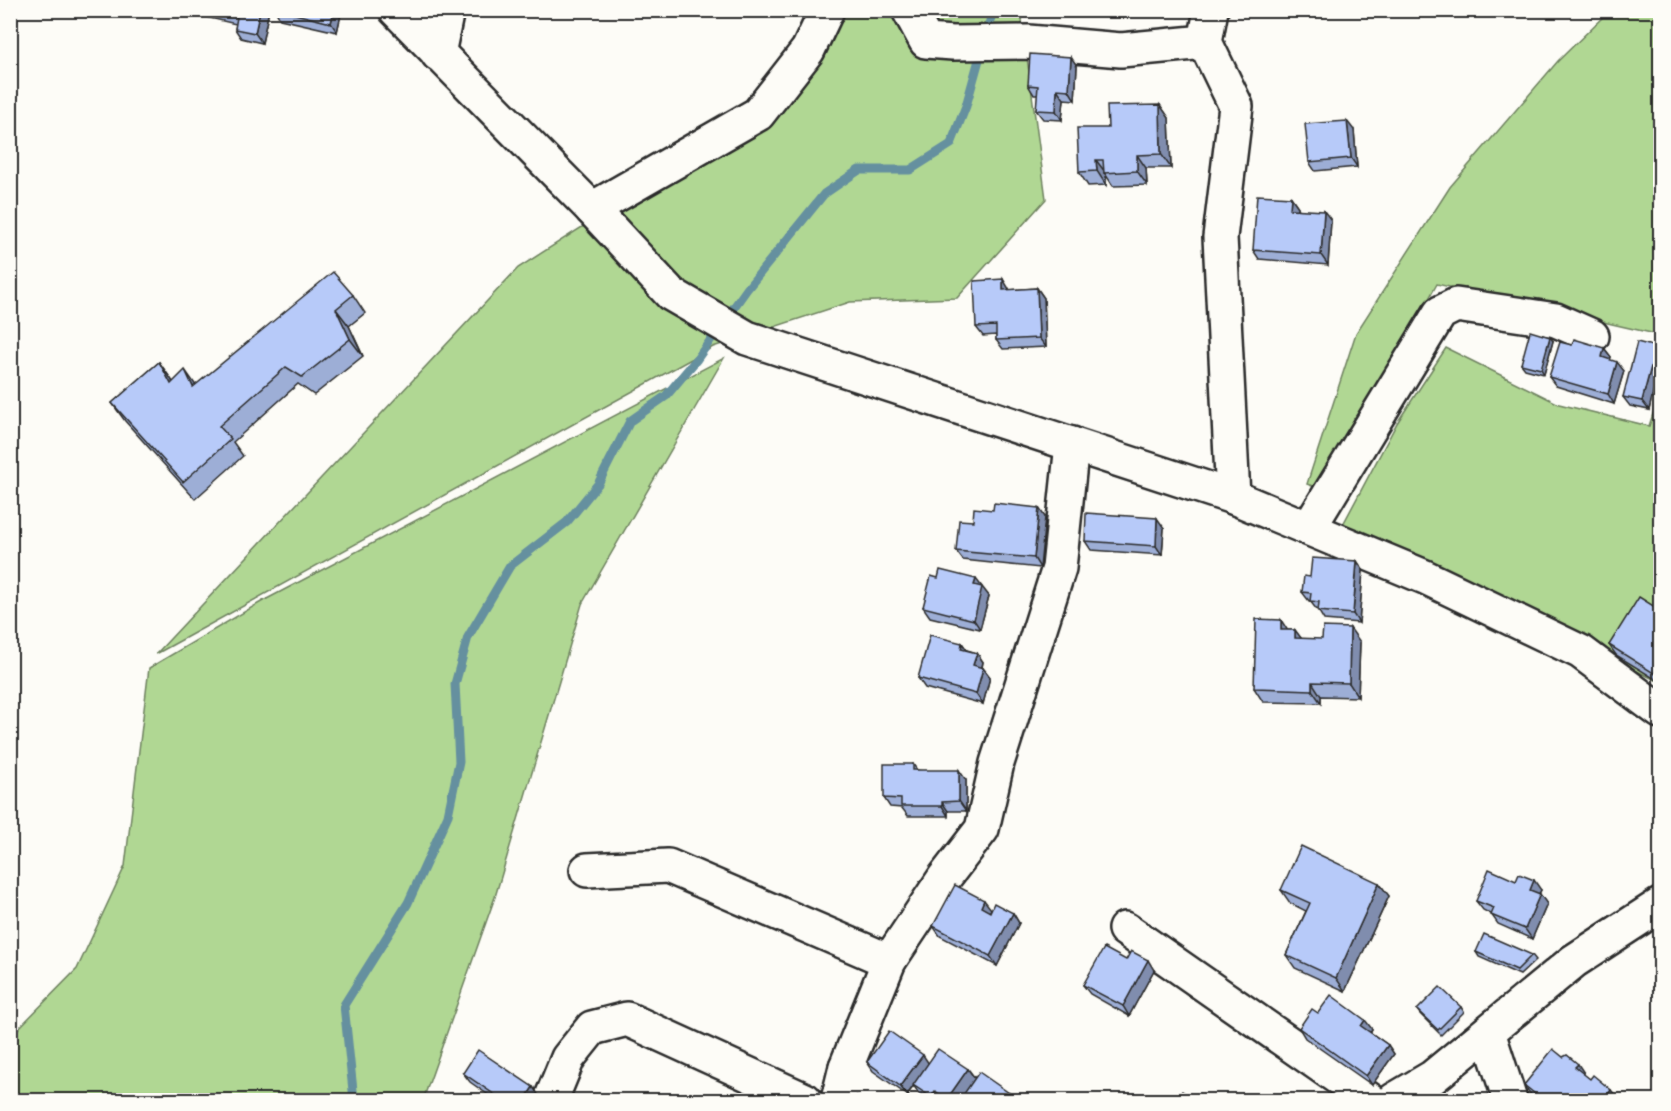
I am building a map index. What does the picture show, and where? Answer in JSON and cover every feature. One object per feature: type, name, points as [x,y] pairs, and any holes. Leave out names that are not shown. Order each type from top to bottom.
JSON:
[{"type":"street","points":[[396,10],[592,209],[671,294],[747,338],[1233,497],[1309,528],[1425,577],[1581,652],[1660,711]]},
{"type":"street","points":[[438,54],[447,10]]},
{"type":"street","points":[[592,209],[758,114],[808,50],[826,10]]},
{"type":"street","points":[[909,10],[926,41],[953,44],[1028,42],[1121,50],[1205,42]]},
{"type":"street","points":[[1211,10],[1205,42],[1236,106],[1220,237],[1233,497]]},
{"type":"street","points":[[1309,528],[1440,313],[1456,305],[1556,320],[1592,336]]},
{"type":"street","points":[[838,1101],[846,1067],[889,961],[945,877],[982,829],[997,763],[1059,568],[1072,444]]},
{"type":"street","points":[[587,870],[668,866],[889,961]]},
{"type":"street","points":[[1394,1101],[1433,1077],[1574,961],[1660,905]]},
{"type":"street","points":[[1125,929],[1370,1101]]},
{"type":"street","points":[[553,1101],[552,1097],[568,1058],[592,1028],[627,1018],[805,1101]]},
{"type":"street","points":[[1488,1032],[1510,1101]]},
{"type":"street","points":[[846,1067],[891,1101]]},
{"type":"green space","points":[[840,11],[1025,11],[1022,20],[1046,199],[957,298],[850,302],[713,347],[156,654],[518,268],[662,176],[777,111]]},
{"type":"green space","points":[[1609,11],[1660,11],[1660,335],[1437,284],[1323,490],[1307,484],[1356,333],[1450,187],[1558,61]]},
{"type":"green space","points":[[1446,348],[1559,404],[1649,426],[1660,393],[1660,682],[1340,530],[1397,423]]},
{"type":"green space","points":[[724,358],[582,604],[495,897],[423,1100],[11,1100],[11,1036],[77,969],[125,866],[149,668],[263,601]]},
{"type":"building","points":[[211,10],[260,10],[255,33],[235,29],[237,17]]},
{"type":"building","points":[[279,10],[334,10],[331,23]]},
{"type":"building","points":[[1030,54],[1071,57],[1069,90],[1057,89],[1056,111],[1036,110],[1038,86],[1028,85]]},
{"type":"building","points":[[1160,105],[1161,154],[1137,155],[1137,171],[1104,173],[1103,160],[1096,160],[1097,171],[1079,172],[1077,128],[1108,128],[1107,106]]},
{"type":"building","points":[[1347,121],[1351,158],[1309,162],[1305,124]]},
{"type":"building","points":[[1257,195],[1291,197],[1290,209],[1324,211],[1321,255],[1253,250]]},
{"type":"building","points":[[333,272],[353,295],[336,309],[350,339],[302,377],[286,367],[219,426],[231,439],[183,482],[112,403],[159,362],[171,384],[185,370],[193,387]]},
{"type":"building","points":[[1003,279],[1003,290],[1037,288],[1039,338],[996,340],[996,326],[976,327],[974,281]]},
{"type":"building","points":[[1530,331],[1550,337],[1541,369],[1521,364]]},
{"type":"building","points":[[1574,339],[1604,348],[1602,357],[1617,362],[1608,394],[1549,377],[1560,342],[1572,345]]},
{"type":"building","points":[[1637,342],[1660,348],[1659,365],[1652,363],[1642,401],[1623,397]]},
{"type":"building","points":[[994,503],[1039,508],[1034,558],[956,551],[959,520],[973,521],[974,508],[993,510]]},
{"type":"building","points":[[1086,513],[1157,518],[1156,546],[1085,541]]},
{"type":"building","points":[[1312,558],[1357,561],[1353,614],[1318,611],[1319,602],[1310,601],[1311,593],[1302,592],[1304,576],[1310,577]]},
{"type":"building","points":[[940,570],[976,579],[974,585],[982,587],[974,620],[923,607],[931,576],[938,578]]},
{"type":"building","points":[[1639,597],[1658,609],[1660,604],[1660,677],[1609,645]]},
{"type":"building","points":[[1256,619],[1281,620],[1281,630],[1295,630],[1295,638],[1322,639],[1323,627],[1350,628],[1349,683],[1312,682],[1312,690],[1254,688]]},
{"type":"building","points":[[930,635],[962,643],[961,649],[977,653],[973,665],[983,668],[976,694],[918,678]]},
{"type":"building","points":[[884,764],[913,764],[913,770],[959,770],[959,801],[942,802],[942,806],[901,806],[901,799],[884,798]]},
{"type":"building","points":[[1301,846],[1379,883],[1336,978],[1286,955],[1310,903],[1281,890]]},
{"type":"building","points":[[1489,869],[1516,881],[1519,874],[1534,880],[1530,890],[1540,894],[1525,929],[1491,915],[1494,908],[1476,901]]},
{"type":"building","points":[[955,885],[984,900],[981,907],[990,912],[994,903],[1013,913],[990,956],[933,926]]},
{"type":"building","points":[[1484,934],[1532,955],[1517,970],[1476,952]]},
{"type":"building","points":[[1104,948],[1126,960],[1131,951],[1148,960],[1123,1006],[1083,985]]},
{"type":"building","points":[[1440,987],[1461,1007],[1438,1030],[1417,1010]]},
{"type":"building","points":[[1331,995],[1365,1020],[1361,1026],[1388,1045],[1366,1076],[1299,1028],[1312,1009],[1318,1013]]},
{"type":"building","points":[[889,1031],[923,1055],[900,1086],[867,1062]]},
{"type":"building","points":[[938,1049],[968,1069],[947,1099],[935,1091],[931,1097],[913,1085]]},
{"type":"building","points":[[1553,1049],[1563,1057],[1567,1055],[1578,1064],[1575,1067],[1590,1079],[1593,1075],[1611,1090],[1603,1101],[1544,1101],[1524,1085]]},
{"type":"building","points":[[478,1050],[533,1087],[524,1101],[504,1101],[463,1073]]},
{"type":"building","points":[[979,1072],[1009,1093],[1003,1101],[959,1101]]},
{"type":"building","points":[[1182,1091],[1197,1101],[1177,1101]]},
{"type":"waterway","points":[[986,35],[993,10]]},
{"type":"waterway","points":[[354,1100],[344,1005],[408,903],[448,815],[459,762],[455,684],[468,637],[510,566],[567,522],[598,484],[630,421],[666,396],[697,359],[747,289],[824,194],[859,170],[910,170],[951,144],[966,106],[982,49]]}]
